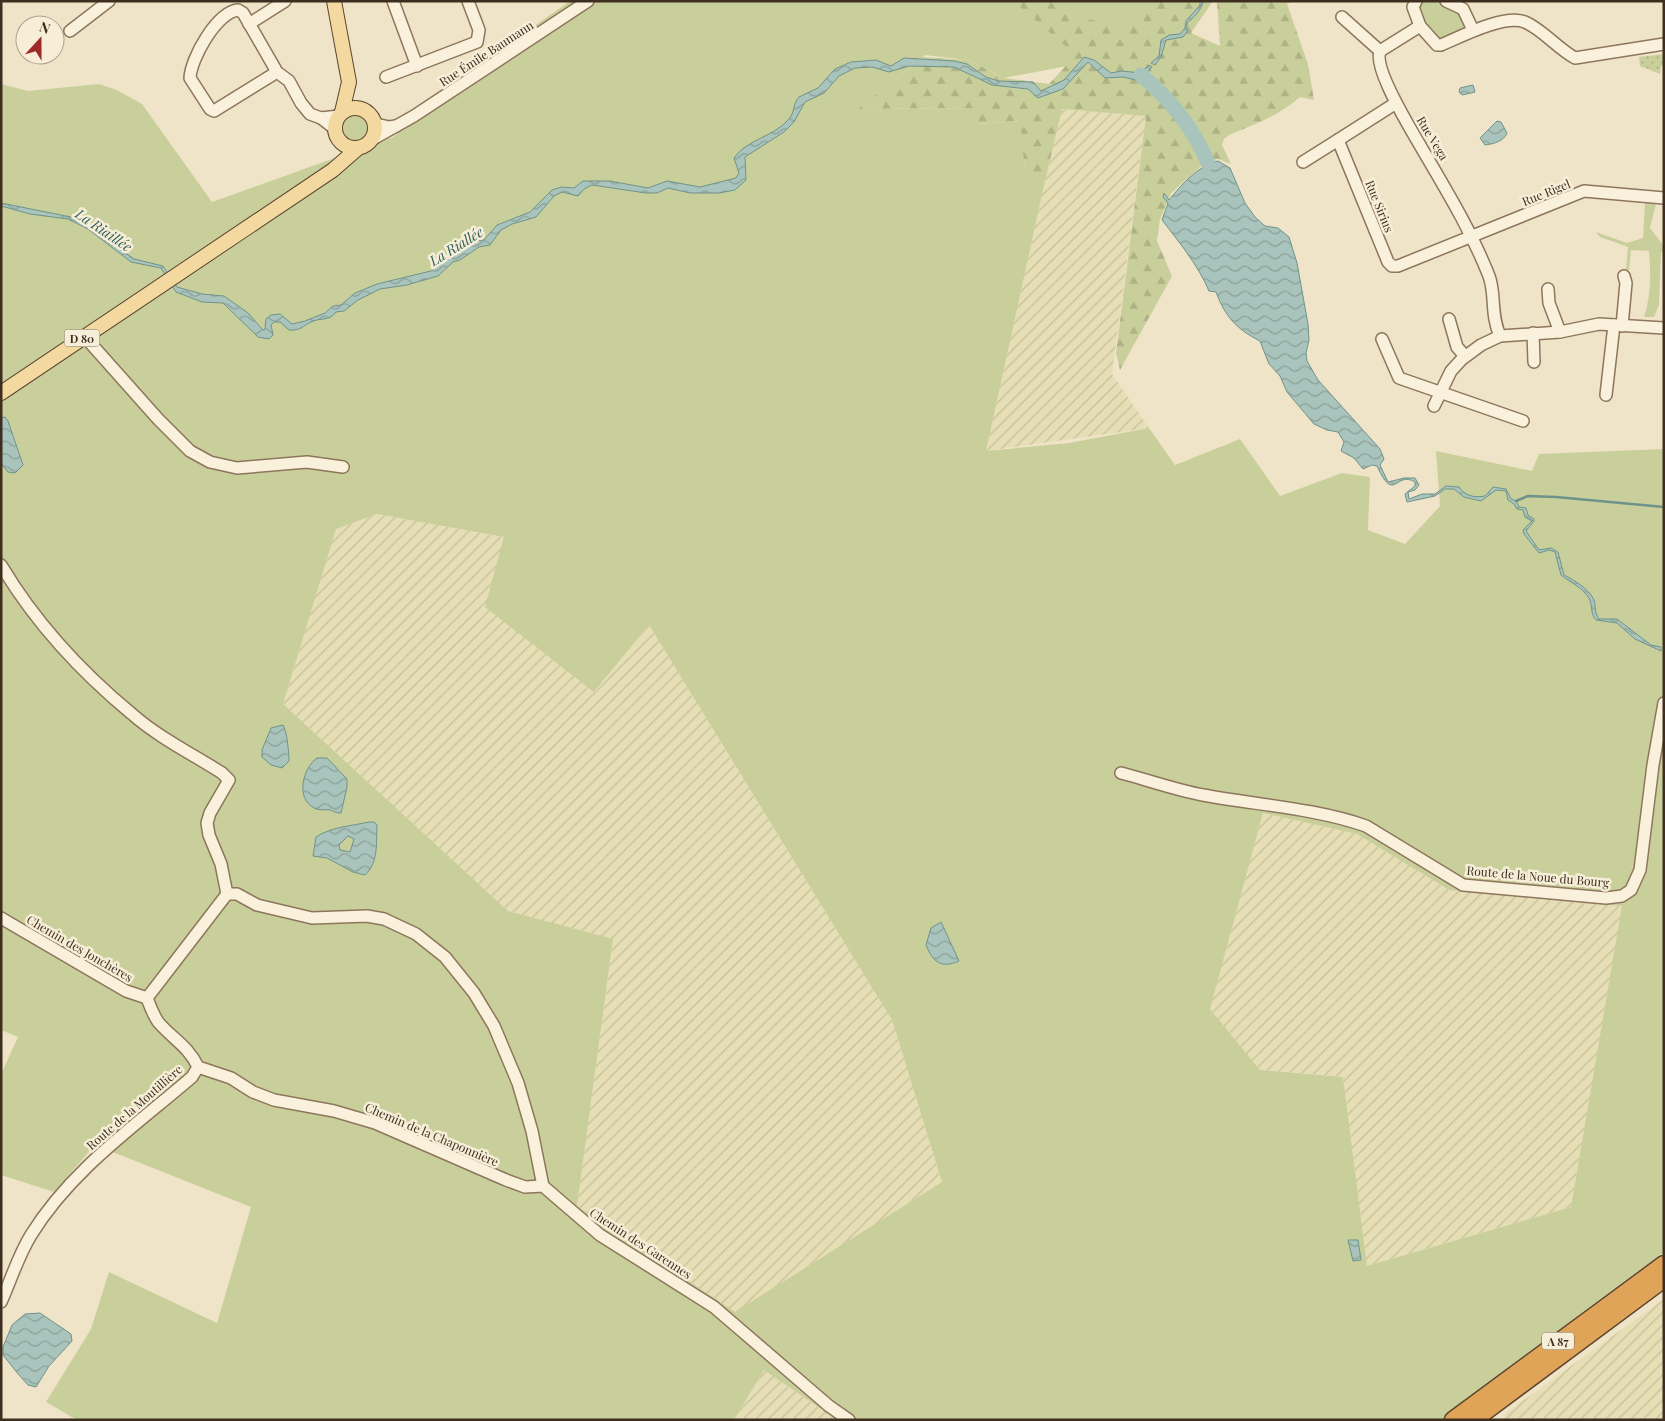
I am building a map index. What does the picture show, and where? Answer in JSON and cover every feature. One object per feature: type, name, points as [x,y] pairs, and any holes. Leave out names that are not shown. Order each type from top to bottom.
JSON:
[{"type":"highway","name":"A 87","points":[[1454,1420],[1664,1264]]},
{"type":"highway","name":"A 87","points":[[1474,1420],[1664,1279]]},
{"type":"main road","points":[[334,1],[348,82],[364,109],[376,124],[373,139],[363,147],[346,146],[338,124]]},
{"type":"main road","points":[[333,170],[340,147],[338,124],[348,82]]},
{"type":"main road","points":[[338,124],[352,108],[364,109]]},
{"type":"main road","name":"D 80","points":[[1,393],[333,170],[357,148]]},
{"type":"street","points":[[70,31],[109,1]]},
{"type":"street","points":[[249,24],[286,1]]},
{"type":"street","points":[[393,1],[417,66]]},
{"type":"street","points":[[386,78],[477,42],[479,30],[468,1]]},
{"type":"street","name":"Rue Émile Baumann","points":[[373,139],[398,126],[588,1]]},
{"type":"street","points":[[1416,1],[1413,7],[1420,26],[1433,42],[1440,45],[1473,30],[1509,21],[1523,22],[1575,58],[1664,44]]},
{"type":"street","points":[[1446,1],[1463,9],[1469,18],[1473,30]]},
{"type":"street","points":[[277,72],[214,111],[210,109],[190,78],[193,63],[218,21],[230,12],[238,10],[243,13],[277,72],[289,82],[310,114],[338,124]]},
{"type":"street","points":[[1342,16],[1380,51],[1420,26]]},
{"type":"street","name":"Rue Vega","points":[[1380,51],[1380,64],[1396,103],[1448,190],[1472,236],[1491,284],[1492,312],[1500,336]]},
{"type":"street","points":[[1303,162],[1396,103]]},
{"type":"street","points":[[376,124],[389,127],[398,126]]},
{"type":"street","name":"Rue Sirius","points":[[1338,140],[1388,262],[1392,266],[1398,266],[1472,236]]},
{"type":"street","name":"Rue Rigel","points":[[1472,236],[1584,192],[1664,198]]},
{"type":"street","points":[[1606,395],[1626,283],[1624,276]]},
{"type":"street","points":[[1548,289],[1549,303],[1560,332]]},
{"type":"street","points":[[1449,319],[1457,347],[1465,356]]},
{"type":"street","points":[[1434,406],[1452,371],[1465,356],[1481,345],[1500,336],[1560,332],[1580,326],[1618,325],[1664,328]]},
{"type":"street","points":[[1533,333],[1534,362]]},
{"type":"street","points":[[85,337],[158,419],[190,451],[210,462],[237,468],[307,462],[342,467]]},
{"type":"street","points":[[1382,339],[1399,378],[1440,394],[1523,420]]},
{"type":"street","points":[[1,565],[37,619],[75,662],[133,715],[222,773],[229,780],[210,813],[207,823],[209,835],[221,864],[226,894],[147,998]]},
{"type":"street","name":"Route de la Noue du Bourg","points":[[1121,772],[1200,795],[1318,813],[1349,820],[1366,826],[1463,885],[1606,898],[1622,896],[1631,890],[1640,870],[1653,765],[1664,703]]},
{"type":"street","points":[[226,894],[237,894],[257,905],[312,918],[366,916],[384,919],[416,934],[445,957],[474,993],[494,1026],[508,1058],[518,1083],[532,1131],[542,1186]]},
{"type":"street","name":"Chemin des Jonchères","points":[[1,918],[126,991],[147,998]]},
{"type":"street","name":"Route de la Moutillière","points":[[1,1302],[23,1250],[52,1205],[98,1155],[192,1077],[198,1067],[194,1056],[180,1040],[158,1022],[147,998]]},
{"type":"street","name":"Chemin de la Chaponnière","points":[[198,1067],[231,1078],[253,1092],[274,1100],[351,1115],[375,1123],[525,1187],[542,1186]]},
{"type":"street","name":"Chemin des Garennes","points":[[542,1186],[600,1235],[714,1307],[829,1406],[848,1420]]},
{"type":"shaded area","points":[[1062,109],[1146,116],[1112,374],[1149,428],[986,451],[1045,181]]},
{"type":"shaded area","points":[[377,514],[504,537],[595,692],[649,625],[892,1020],[942,1182],[735,1313],[577,1206],[613,940],[508,911],[283,704],[336,529]]},
{"type":"shaded area","points":[[1263,813],[1357,834],[1449,890],[1623,906],[1571,1207],[1367,1266],[1343,1077],[1260,1070],[1210,1009]]},
{"type":"shaded area","points":[[1664,1299],[1664,1420],[1504,1420],[1506,1413]]},
{"type":"shaded area","points":[[764,1370],[837,1420],[734,1420]]},
{"type":"green space","points":[[570,1],[1213,1],[1191,33],[1078,64],[1004,78],[968,60],[925,55],[859,109],[977,108],[975,124],[1021,121],[1025,170],[1045,181],[986,451],[1069,443],[1149,428],[1175,465],[1240,439],[1280,496],[1342,473],[1370,477],[1368,530],[1405,544],[1440,506],[1436,451],[1532,471],[1539,454],[1664,449],[1664,1252],[1588,1308],[1444,1420],[837,1420],[764,1370],[734,1420],[77,1420],[46,1402],[91,1329],[109,1272],[217,1323],[251,1207],[95,1145],[54,1192],[1,1175],[1,1074],[18,1037],[1,1030],[1,84],[28,91],[99,84],[117,90],[142,104],[212,202],[393,137],[530,29]],"holes":[[[377,514],[504,537],[485,607],[594,692],[649,625],[892,1020],[942,1182],[735,1312],[577,1206],[613,939],[508,911],[283,704],[336,529]],[[1263,813],[1357,834],[1449,890],[1622,906],[1571,1207],[1367,1266],[1343,1077],[1260,1070],[1210,1009]]]},
{"type":"green space","points":[[1013,1],[1048,1],[1078,17],[1102,22],[1122,37],[1148,1],[1206,1],[1191,33],[1220,46],[1217,1],[1292,1],[1287,4],[1308,64],[1314,100],[1300,97],[1275,114],[1229,135],[1224,139],[1222,145],[1231,164],[1218,159],[1207,161],[1171,193],[1160,219],[1157,241],[1172,276],[1120,370],[1116,353],[1146,116],[1062,109],[1045,181],[1025,171],[1020,121],[974,124],[976,108],[858,109],[923,57],[968,60],[1004,78],[1049,84],[1076,55]]},
{"type":"green space","points":[[1420,1],[1441,3],[1461,10],[1467,28],[1444,40],[1435,39],[1418,13]]},
{"type":"green space","points":[[1664,54],[1664,66],[1661,66],[1660,74],[1640,66],[1639,57]]},
{"type":"green space","points":[[356,111],[362,112],[367,116],[371,121],[371,133],[367,138],[362,142],[356,143],[350,142],[345,138],[341,133],[340,127],[341,121],[345,116],[350,112]]},
{"type":"green space","points":[[1645,203],[1656,204],[1650,228],[1664,246],[1664,252],[1661,252],[1659,305],[1654,317],[1644,317],[1650,284],[1649,251],[1631,250],[1629,270],[1626,270],[1628,247],[1600,237],[1596,232],[1627,243],[1643,238]]},
{"type":"water","points":[[1200,1],[1203,1],[1199,11],[1187,23],[1187,32],[1183,37],[1166,40],[1161,57],[1155,65],[1151,63],[1159,56],[1161,40],[1169,35],[1180,34],[1185,28],[1186,21],[1200,5]]},
{"type":"water","name":"La Riallée","points":[[1084,57],[1094,60],[1111,73],[1122,71],[1141,73],[1149,65],[1152,67],[1140,81],[1123,77],[1105,78],[1088,62],[1063,89],[1038,98],[1028,89],[992,85],[954,67],[909,66],[889,72],[872,67],[855,68],[839,76],[824,93],[805,102],[794,122],[784,132],[745,157],[746,180],[735,190],[719,193],[690,193],[668,188],[657,193],[646,193],[592,185],[584,189],[578,196],[562,192],[554,196],[536,217],[512,224],[501,230],[490,245],[479,247],[460,260],[453,262],[438,276],[407,285],[380,289],[358,300],[344,311],[336,312],[331,317],[311,322],[296,330],[289,330],[280,322],[274,322],[271,325],[273,335],[269,339],[258,337],[223,303],[202,302],[176,292],[161,268],[131,262],[88,229],[68,219],[30,214],[1,206],[1,203],[76,218],[134,259],[163,266],[177,287],[202,294],[224,296],[248,313],[263,330],[265,329],[266,319],[271,315],[280,314],[292,324],[305,321],[325,313],[333,306],[341,305],[355,293],[377,284],[431,271],[447,257],[476,241],[484,240],[497,225],[530,212],[552,190],[561,187],[574,188],[583,181],[610,181],[648,188],[667,181],[700,187],[736,178],[739,173],[734,158],[739,152],[783,125],[791,116],[799,97],[818,88],[835,69],[851,62],[876,60],[891,66],[904,58],[954,61],[967,64],[986,77],[998,81],[1033,82],[1041,91],[1064,80]]},
{"type":"water","points":[[1473,85],[1475,92],[1462,95],[1459,92],[1460,88]]},
{"type":"water","points":[[1497,121],[1501,122],[1507,133],[1498,142],[1485,145],[1480,138]]},
{"type":"water","points":[[1218,161],[1230,168],[1245,203],[1255,217],[1265,226],[1278,228],[1289,237],[1297,263],[1308,324],[1307,361],[1318,380],[1380,449],[1384,459],[1380,465],[1388,482],[1404,478],[1415,478],[1419,485],[1415,490],[1408,492],[1409,499],[1422,494],[1435,494],[1446,486],[1459,487],[1470,496],[1477,497],[1485,496],[1493,487],[1506,489],[1511,499],[1516,501],[1519,507],[1526,508],[1528,515],[1534,519],[1526,531],[1539,550],[1551,548],[1558,552],[1564,575],[1589,592],[1594,600],[1596,614],[1599,619],[1617,619],[1651,645],[1661,647],[1661,651],[1635,639],[1617,623],[1596,620],[1586,594],[1561,575],[1555,552],[1549,550],[1539,553],[1524,534],[1523,530],[1532,521],[1525,517],[1523,510],[1517,509],[1508,500],[1506,491],[1496,490],[1481,501],[1464,497],[1454,489],[1445,489],[1435,496],[1407,502],[1405,494],[1415,486],[1415,482],[1408,479],[1392,485],[1388,483],[1383,477],[1377,466],[1372,465],[1363,469],[1354,458],[1341,451],[1344,442],[1338,432],[1327,430],[1314,424],[1287,392],[1280,376],[1269,364],[1260,341],[1244,332],[1232,321],[1223,308],[1216,292],[1209,291],[1194,263],[1162,220],[1168,203],[1163,197],[1164,193],[1169,200],[1197,171]]},
{"type":"water","points":[[5,417],[23,465],[15,473],[8,472],[1,463],[1,418]]},
{"type":"water","points":[[283,725],[287,737],[289,761],[282,768],[271,765],[262,757],[262,750],[271,728]]},
{"type":"water","points":[[317,758],[327,758],[347,779],[341,813],[314,808],[304,797],[303,783],[305,776]]},
{"type":"water","points":[[374,822],[377,825],[376,845],[373,864],[365,875],[353,872],[327,858],[313,856],[316,837],[335,829]],"holes":[[[348,836],[354,839],[350,852],[340,850],[339,845]]]},
{"type":"water","points":[[941,922],[959,961],[942,964],[935,960],[926,945],[931,928]]},
{"type":"water","points":[[1348,1240],[1358,1240],[1361,1260],[1353,1261]]},
{"type":"water","points":[[40,1313],[71,1334],[72,1341],[49,1366],[36,1387],[28,1385],[19,1375],[3,1355],[3,1347],[12,1325],[25,1314]]},
{"type":"waterway","points":[[1141,75],[1180,115],[1196,139],[1208,163]]},
{"type":"waterway","points":[[1516,501],[1528,496],[1556,497],[1664,507]]},
{"type":"water label","name":"La Riaillée","points":[[104,230]]}]
